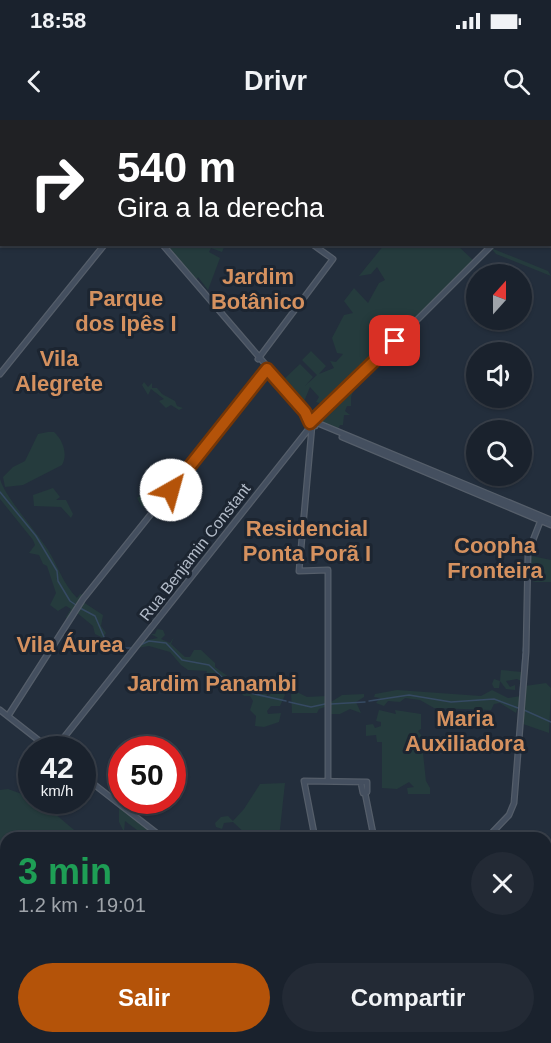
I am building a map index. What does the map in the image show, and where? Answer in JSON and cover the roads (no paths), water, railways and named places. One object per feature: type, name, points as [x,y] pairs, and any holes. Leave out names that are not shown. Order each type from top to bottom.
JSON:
[{"type":"main road","points":[[0,375],[103,246]]},
{"type":"main road","points":[[164,246],[309,416],[313,425],[298,571],[328,570],[328,781]]},
{"type":"main road","points":[[258,359],[333,260],[315,246]]},
{"type":"main road","name":"Rua Benjamin Constant","points":[[64,736],[290,451],[491,246]]},
{"type":"main road","points":[[8,716],[83,599],[267,369]]},
{"type":"main road","points":[[313,425],[551,525]]},
{"type":"main road","points":[[541,519],[551,520]]},
{"type":"main road","points":[[493,832],[509,815],[513,806],[528,615],[528,561],[541,519]]},
{"type":"main road","points":[[0,710],[34,736]]},
{"type":"main road","points":[[314,832],[304,781],[367,782],[365,793]]},
{"type":"main road","points":[[361,783],[373,832]]},
{"type":"main road","points":[[96,786],[155,832]]},
{"type":"waterway","points":[[0,492],[36,536],[57,571],[58,581],[70,601],[76,605]]},
{"type":"waterway","points":[[80,608],[95,616],[104,637]]},
{"type":"waterway","points":[[107,639],[118,648],[131,648]]},
{"type":"waterway","points":[[138,646],[149,641],[166,643],[182,660],[209,665],[223,678],[244,686],[250,693],[286,701]]},
{"type":"waterway","points":[[523,651],[524,644]]},
{"type":"waterway","points":[[522,669],[523,654]]},
{"type":"waterway","points":[[521,680],[522,671]]},
{"type":"waterway","points":[[520,693],[521,683]]},
{"type":"waterway","points":[[369,701],[409,695],[451,702],[494,699],[518,708]]},
{"type":"waterway","points":[[289,702],[311,707],[325,704]]},
{"type":"waterway","points":[[331,704],[365,702]]},
{"type":"waterway","points":[[524,710],[551,722]]},
{"type":"district","name":"Jardim Botânico","points":[[258,288]]},
{"type":"district","name":"Parque dos Ipês I","points":[[126,310]]},
{"type":"district","name":"Vila Alegrete","points":[[59,370]]},
{"type":"district","name":"Residencial Ponta Porã I","points":[[307,540]]},
{"type":"district","name":"Coopha Fronteira","points":[[495,558]]},
{"type":"district","name":"Vila Áurea","points":[[70,644]]},
{"type":"district","name":"Jardim Panambi","points":[[212,683]]},
{"type":"district","name":"Maria Auxiliadora","points":[[465,730]]}]
